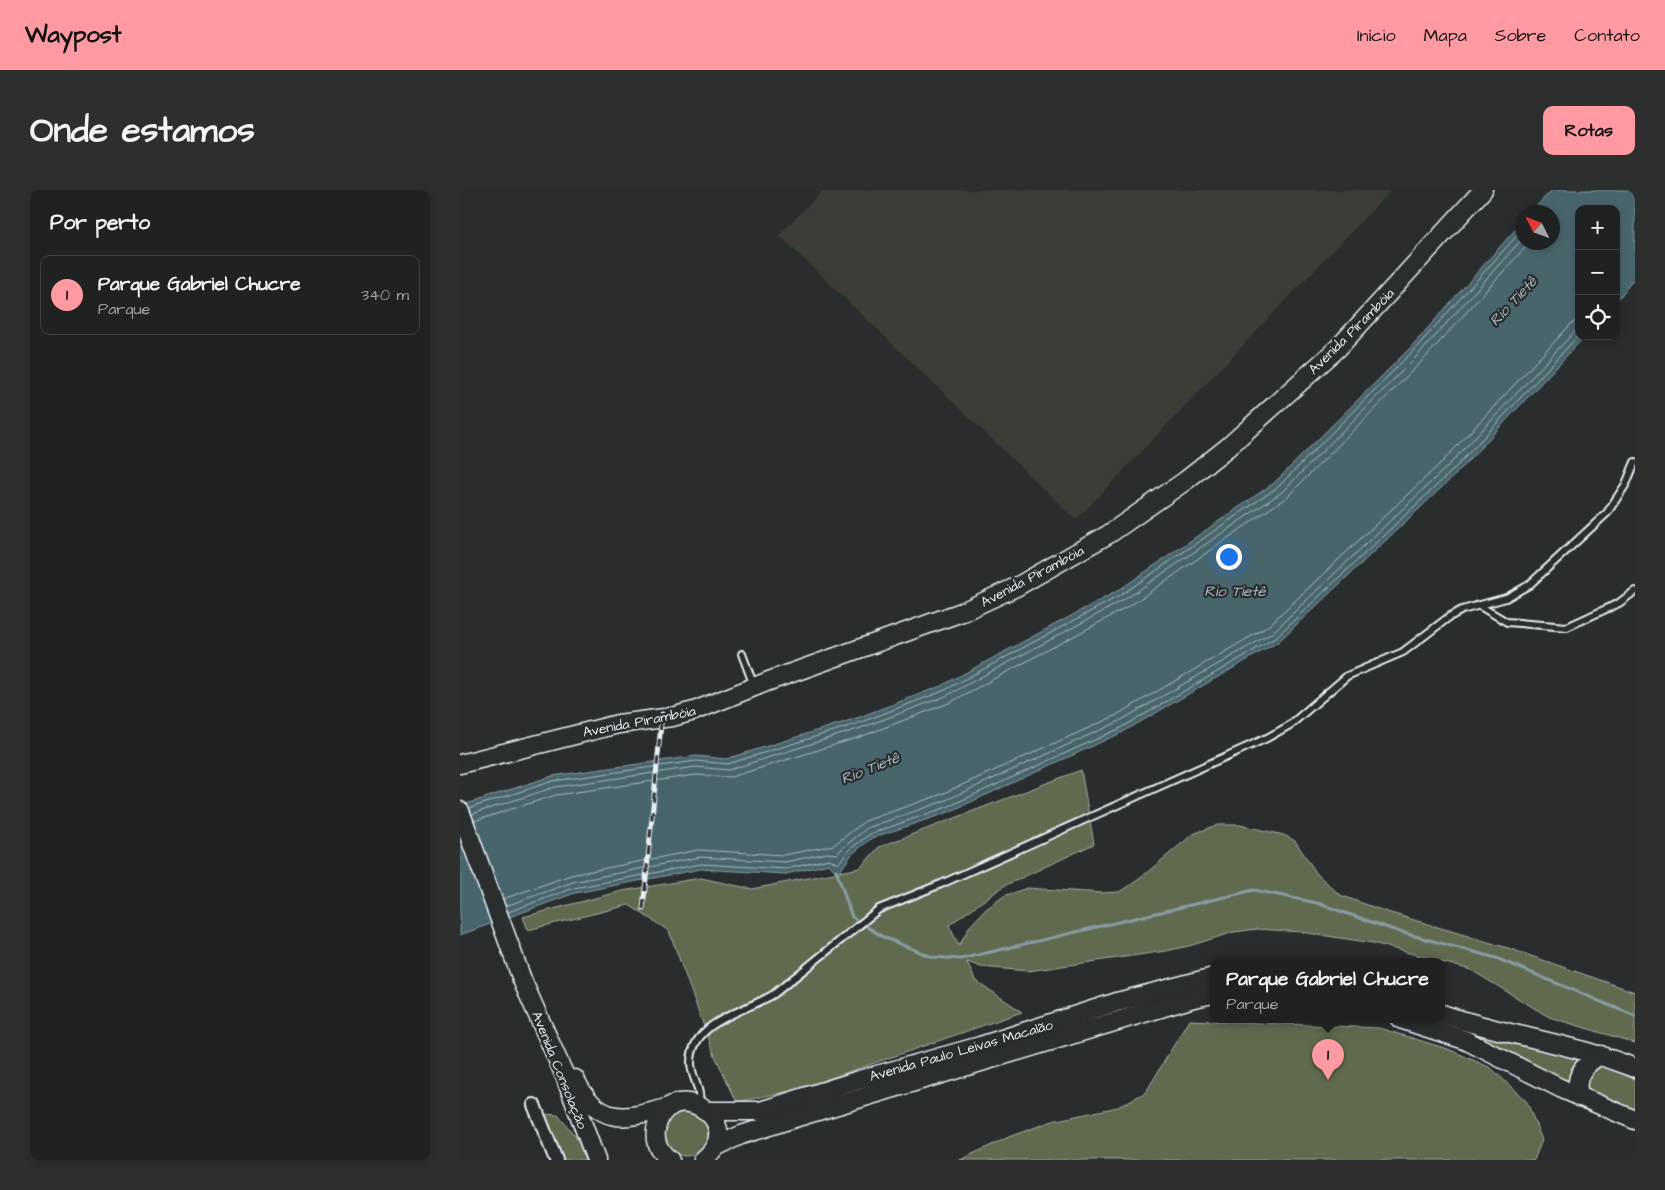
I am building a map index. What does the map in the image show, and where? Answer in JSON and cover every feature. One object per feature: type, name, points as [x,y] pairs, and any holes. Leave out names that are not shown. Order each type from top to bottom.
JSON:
[{"type":"main road","name":"Avenida Pirambóia","points":[[462,762],[618,724],[687,713],[962,612],[1018,586],[1068,558],[1109,534],[1152,505],[1228,447],[1338,348],[1483,190]]},
{"type":"main road","name":"Avenida Consolação","points":[[460,811],[523,982],[555,1055],[596,1160]]},
{"type":"main road","name":"Avenida Paulo Leivas Macalão","points":[[671,1107],[690,1102],[704,1108],[760,1111],[859,1080],[980,1046],[1117,1002],[1210,979]]},
{"type":"main road","name":"Avenida Paulo Leivas Macalão","points":[[709,1154],[741,1135],[1194,998],[1210,995]]},
{"type":"main road","points":[[1445,1015],[1482,1028],[1602,1055],[1635,1068]]},
{"type":"main road","points":[[1412,1023],[1464,1040],[1579,1097],[1635,1120]]},
{"type":"main road","points":[[555,1055],[566,1062],[584,1096],[596,1108],[614,1116],[635,1117],[671,1107]]},
{"type":"main road","points":[[1579,1097],[1577,1088],[1580,1073],[1587,1063],[1602,1055]]},
{"type":"main road","points":[[670,1160],[656,1152],[657,1123],[662,1113],[671,1107]]},
{"type":"main road","points":[[704,1108],[717,1128],[709,1154]]},
{"type":"street","points":[[534,1105],[556,1160]]},
{"type":"lane","points":[[704,1108],[691,1064],[693,1049],[702,1034],[717,1021],[759,1003],[774,994],[879,910],[1267,738],[1290,725],[1348,676],[1396,656],[1421,640],[1449,616],[1520,591],[1558,560],[1607,513],[1626,484],[1635,462]]},
{"type":"lane","points":[[1478,605],[1507,622],[1567,627],[1619,603],[1635,591]]},
{"type":"lane","points":[[742,654],[754,688]]},
{"type":"shaded area","points":[[824,190],[1391,190],[1076,520],[779,235]]},
{"type":"green space","points":[[1081,770],[1094,844],[1004,886],[949,925],[959,946],[970,926],[986,909],[1004,896],[1027,888],[1101,893],[1119,892],[1138,880],[1193,834],[1217,825],[1240,825],[1284,835],[1295,841],[1317,874],[1340,895],[1384,911],[1508,948],[1635,992],[1635,1043],[1549,1017],[1471,970],[1445,963],[1445,958],[1427,958],[1373,943],[1301,932],[1258,929],[1234,932],[1166,951],[1028,971],[981,967],[967,962],[975,980],[1022,1012],[799,1089],[737,1102],[715,1056],[669,931],[629,905],[528,930],[523,917],[622,891],[701,878],[752,889],[860,868],[879,847]]},
{"type":"green space","points":[[1189,1020],[1210,1021],[1210,1023],[1379,1028],[1448,1049],[1491,1068],[1527,1102],[1542,1140],[1534,1160],[960,1160],[1011,1136],[1053,1121],[1118,1107],[1146,1092]]},
{"type":"green space","points":[[1460,1030],[1583,1058],[1571,1088]]},
{"type":"green space","points":[[1600,1066],[1635,1079],[1635,1111],[1587,1091],[1585,1087],[1586,1074]]},
{"type":"green space","points":[[690,1112],[702,1118],[707,1125],[707,1143],[702,1150],[695,1155],[682,1156],[670,1150],[665,1143],[664,1130],[670,1118],[677,1113]]},
{"type":"green space","points":[[543,1114],[558,1115],[576,1137],[586,1160],[562,1160]]},
{"type":"water","name":"Rio Tietê","points":[[1552,190],[1635,190],[1635,277],[1620,297],[1620,205],[1575,205],[1575,340],[1581,340],[1456,474],[1278,642],[1123,732],[949,812],[872,838],[852,854],[838,874],[829,864],[786,874],[701,869],[575,893],[460,935],[460,806],[552,776],[696,756],[726,759],[854,719],[941,686],[1119,590],[1274,483],[1410,348],[1515,230],[1515,250],[1560,250],[1560,205],[1538,205]]},
{"type":"waterway","points":[[836,870],[852,917],[883,937],[932,957],[961,959],[1254,890],[1317,903],[1400,932],[1496,958],[1635,1016]]},
{"type":"railway","points":[[643,909],[662,714]]},
{"type":"place","name":"Parque Gabriel Chucre","points":[[1328,1080]]}]
